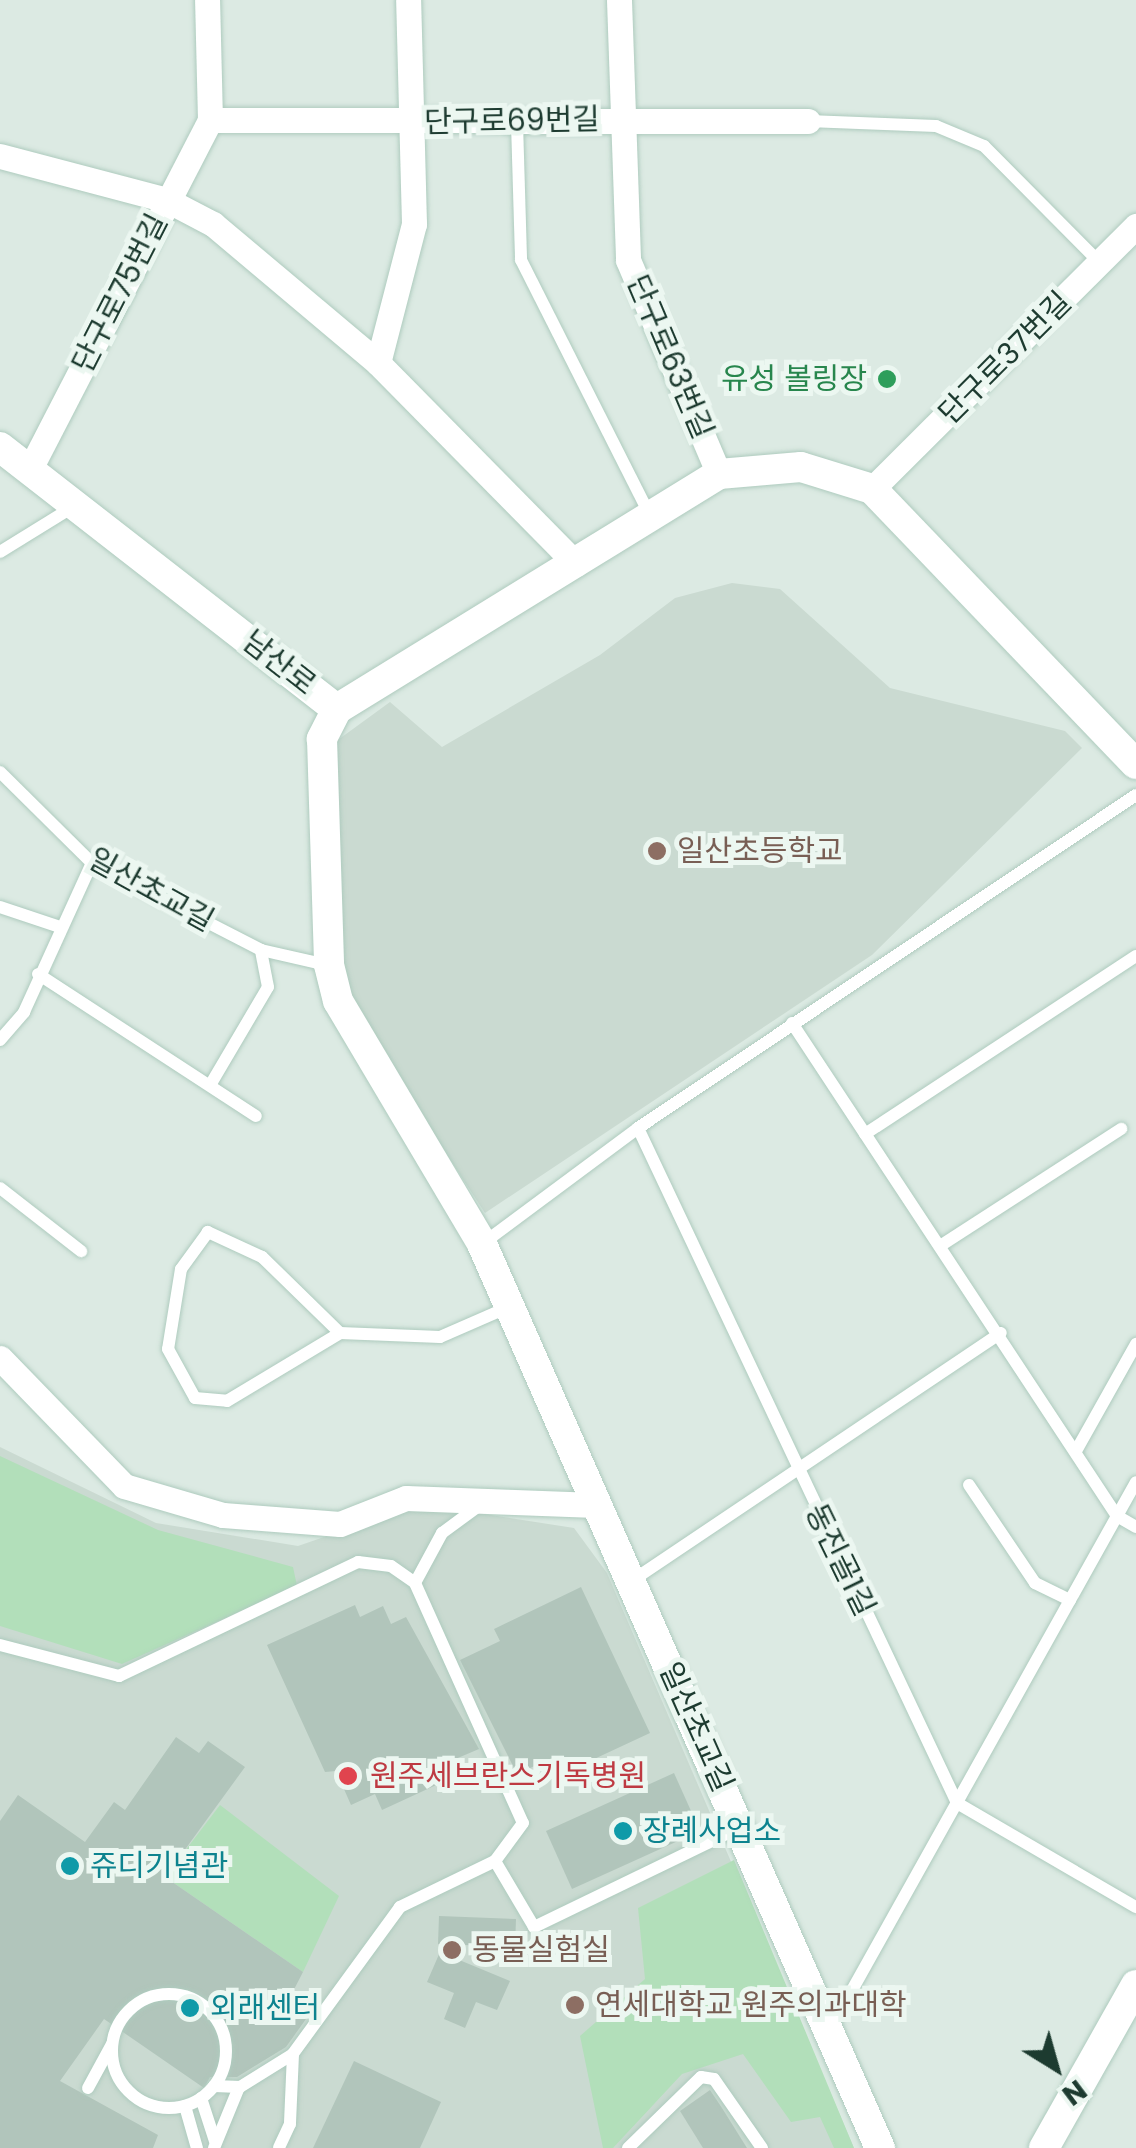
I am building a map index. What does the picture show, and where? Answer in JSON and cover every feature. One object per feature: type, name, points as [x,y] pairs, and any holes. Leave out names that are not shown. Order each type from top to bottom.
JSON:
[{"type":"street","name":"단구로75번길","points":[[30,467],[210,120],[207,0]]},
{"type":"street","name":"단구로69번길","points":[[378,363],[414,224],[407,122],[408,0]]},
{"type":"street","name":"단구로63번길","points":[[619,0],[617,119],[628,260],[719,474]]},
{"type":"street","points":[[617,119],[808,120]]},
{"type":"street","name":"단구로69번길","points":[[407,122],[617,119]]},
{"type":"street","points":[[210,120],[407,122]]},
{"type":"street","points":[[0,156],[168,200],[212,224],[378,363],[576,564]]},
{"type":"street","name":"단구로37번길","points":[[872,490],[1136,226]]},
{"type":"street","name":"남산로","points":[[0,447],[79,504],[337,709],[719,474],[801,467],[872,490],[1136,764]]},
{"type":"street","name":"일산초교길","points":[[337,709],[322,738],[328,965],[338,1001],[482,1244],[880,2148]]},
{"type":"street","points":[[0,1358],[124,1486],[285,1523],[340,1524],[406,1498],[480,1505],[596,1505]]},
{"type":"street","points":[[1044,2148],[1136,1985]]},
{"type":"lane","points":[[808,120],[936,126],[984,146],[1100,262]]},
{"type":"lane","points":[[517,123],[521,260],[650,516]]},
{"type":"lane","points":[[0,552],[79,504]]},
{"type":"lane","name":"일산초교길","points":[[0,772],[92,862],[261,950],[328,965]]},
{"type":"lane","points":[[482,1244],[638,1128],[1136,795]]},
{"type":"lane","points":[[0,1040],[38,974],[56,926],[92,862]]},
{"type":"lane","points":[[0,907],[56,926]]},
{"type":"lane","points":[[212,1082],[268,986],[261,950]]},
{"type":"lane","points":[[865,1134],[1136,956]]},
{"type":"lane","points":[[38,974],[212,1082],[256,1116]]},
{"type":"lane","points":[[792,1023],[1001,1334],[1117,1516],[1136,1527]]},
{"type":"lane","name":"동진골1길","points":[[638,1128],[957,1803]]},
{"type":"lane","points":[[940,1246],[1121,1129]]},
{"type":"lane","points":[[0,1188],[80,1251]]},
{"type":"lane","points":[[340,1332],[262,1257],[208,1232],[181,1270],[168,1349],[196,1398],[227,1401],[340,1332],[440,1337],[510,1307]]},
{"type":"lane","points":[[630,1582],[1001,1334]]},
{"type":"lane","points":[[1076,1451],[1136,1344]]},
{"type":"lane","points":[[830,2028],[1136,1482]]},
{"type":"lane","points":[[969,1486],[1035,1584],[1070,1600]]},
{"type":"lane","points":[[414,1583],[442,1533],[480,1505]]},
{"type":"lane","points":[[0,1645],[120,1676],[358,1562],[391,1566],[414,1583],[523,1823],[495,1861],[400,1908],[293,2054],[240,2087],[214,2086]]},
{"type":"lane","points":[[957,1803],[1136,1908]]},
{"type":"lane","points":[[495,1861],[534,1927],[741,1827]]},
{"type":"lane","points":[[142,2000],[198,2001],[226,2050],[214,2086],[201,2098],[185,2106],[150,2105],[118,2076],[106,2072],[88,2088],[112,2044],[142,2000]]},
{"type":"lane","points":[[112,2044],[118,2076]]},
{"type":"lane","points":[[278,2148],[290,2124],[293,2054]]},
{"type":"lane","points":[[628,2148],[701,2077],[714,2080],[762,2148]]},
{"type":"lane","points":[[214,2148],[240,2087]]},
{"type":"lane","points":[[201,2098],[214,2120],[214,2148]]},
{"type":"lane","points":[[185,2106],[197,2148]]},
{"type":"shaded area","name":"일산초등학교","points":[[732,583],[780,589],[890,688],[1065,731],[1082,748],[872,955],[485,1213],[346,1000],[331,745],[390,702],[442,747],[600,655],[675,598]]},
{"type":"shaded area","name":"원주세브란스기독병원","points":[[0,1447],[156,1523],[298,1546],[420,1504],[574,1528],[607,1573],[854,2148],[0,2148]]},
{"type":"green space","points":[[0,1456],[158,1530],[293,1567],[297,1586],[122,1664],[0,1626]]},
{"type":"green space","points":[[220,1805],[339,1896],[303,1972],[165,1877]]},
{"type":"green space","points":[[734,1860],[854,2148],[834,2148],[820,2117],[791,2122],[743,2054],[682,2074],[613,2148],[603,2148],[580,2036],[645,1979],[638,1908]]},
{"type":"building","points":[[581,1587],[650,1733],[562,1774],[554,1757],[517,1774],[460,1660],[500,1641],[494,1629]]},
{"type":"building","points":[[355,1605],[360,1617],[383,1606],[391,1624],[406,1617],[479,1749],[453,1760],[460,1774],[382,1810],[375,1794],[351,1805],[336,1771],[325,1772],[267,1645]]},
{"type":"building","points":[[176,1737],[199,1753],[208,1741],[245,1767],[165,1877],[303,1972],[286,2005],[306,2019],[286,2047],[237,2077],[210,2077],[204,2088],[104,2019],[60,2081],[158,2135],[153,2148],[0,2148],[0,1821],[18,1795],[85,1842],[114,1802],[125,1810]]},
{"type":"building","name":"장례사업소","points":[[674,1773],[700,1831],[572,1889],[546,1831]]},
{"type":"building","points":[[439,1916],[516,1919],[515,1947],[438,1944]]},
{"type":"building","points":[[440,1952],[510,1981],[497,2010],[476,2002],[465,2028],[444,2019],[454,1993],[427,1982]]},
{"type":"building","points":[[354,2061],[441,2102],[420,2148],[313,2148]]},
{"type":"building","points":[[710,2090],[747,2148],[703,2148],[680,2111]]},
{"type":"place","name":"유성 볼링장","points":[[887,379]]},
{"type":"place","name":"일산초등학교","points":[[657,851]]},
{"type":"place","name":"원주세브란스기독병원","points":[[348,1776]]},
{"type":"place","name":"장례사업소","points":[[623,1831]]},
{"type":"place","name":"쥬디기념관","points":[[70,1866]]},
{"type":"place","name":"동물실험실","points":[[452,1950]]},
{"type":"place","name":"연세대학교 원주의과대학","points":[[575,2005]]},
{"type":"place","name":"외래센터","points":[[190,2008]]}]
